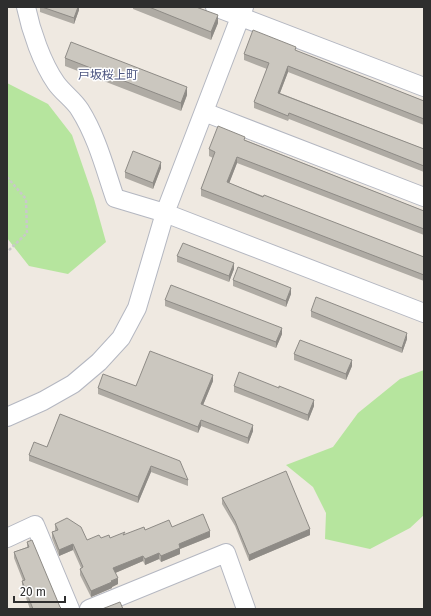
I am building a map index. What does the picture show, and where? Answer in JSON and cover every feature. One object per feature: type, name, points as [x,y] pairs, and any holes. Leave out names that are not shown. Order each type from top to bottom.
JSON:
[{"type":"street","points":[[26,7],[30,26],[42,56],[56,84],[80,109],[92,130],[115,198],[165,213],[424,313]]},
{"type":"street","points":[[215,7],[242,12],[424,88]]},
{"type":"street","points":[[7,417],[43,401],[73,384],[98,362],[121,338],[137,308],[165,213],[242,12]]},
{"type":"street","points":[[204,112],[424,197]]},
{"type":"street","points":[[7,538],[35,525],[70,609]]},
{"type":"street","points":[[89,609],[226,553],[246,609]]},
{"type":"path","points":[[7,177],[26,199],[27,226],[27,233],[7,252]]},
{"type":"green space","points":[[7,83],[48,104],[72,135],[94,199],[106,242],[68,274],[29,266],[7,238]]},
{"type":"green space","points":[[424,370],[424,515],[410,528],[370,549],[325,539],[326,513],[313,487],[286,465],[333,447],[358,413],[400,379]]},
{"type":"building","points":[[42,7],[78,7],[74,18]]},
{"type":"building","points":[[149,7],[196,7],[218,15],[211,32]]},
{"type":"building","points":[[253,30],[296,47],[295,50],[424,101],[424,119],[288,66],[278,93],[424,149],[424,166],[289,113],[288,116],[254,102],[269,63],[244,54]]},
{"type":"building","points":[[71,42],[187,87],[181,103],[65,58]]},
{"type":"building","points":[[218,126],[245,137],[244,140],[424,211],[424,229],[237,157],[227,182],[263,197],[264,195],[424,257],[424,275],[201,189],[215,152],[209,149]]},
{"type":"building","points":[[133,151],[161,162],[153,183],[125,172]]},
{"type":"building","points":[[183,243],[234,263],[229,276],[177,256]]},
{"type":"building","points":[[238,267],[291,288],[286,301],[233,280]]},
{"type":"building","points":[[171,285],[282,328],[276,342],[165,300]]},
{"type":"building","points":[[316,297],[407,333],[402,348],[311,311]]},
{"type":"building","points":[[300,340],[352,360],[346,374],[294,354]]},
{"type":"building","points":[[150,351],[213,375],[201,404],[253,425],[248,438],[201,420],[198,427],[98,388],[103,374],[136,386]]},
{"type":"building","points":[[239,372],[314,400],[308,415],[234,386]]},
{"type":"building","points":[[60,414],[180,461],[188,480],[151,466],[138,497],[29,455],[34,442],[47,447]]},
{"type":"building","points":[[286,471],[310,529],[249,555],[235,521],[222,498]]},
{"type":"building","points":[[203,514],[210,531],[179,544],[180,548],[161,556],[159,553],[145,559],[143,556],[113,568],[118,578],[91,591],[80,569],[83,567],[73,544],[59,550],[52,532],[58,530],[55,524],[67,518],[81,527],[87,540],[99,535],[101,538],[109,535],[110,538],[144,527],[145,530],[169,520],[172,527]]},
{"type":"building","points":[[32,540],[62,609],[33,609],[22,581],[25,580],[14,552],[29,547],[27,542]]},
{"type":"building","points":[[120,602],[123,609],[102,609]]},
{"type":"district","name":"戸坂桜上町","points":[[108,75]]}]
